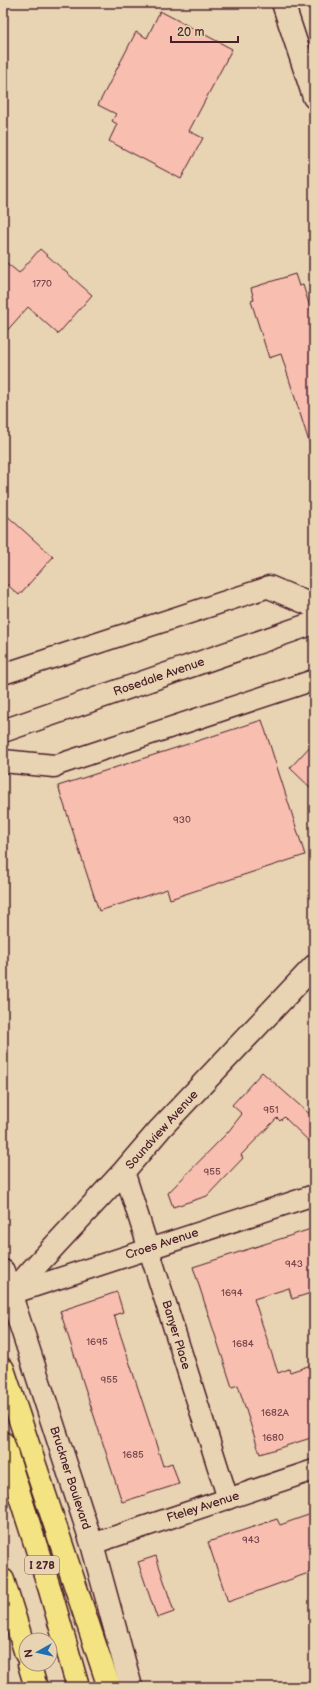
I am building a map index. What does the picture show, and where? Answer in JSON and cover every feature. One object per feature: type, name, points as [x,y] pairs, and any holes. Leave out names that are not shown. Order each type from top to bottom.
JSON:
[{"type":"highway","points":[[3,1369],[109,1687]]},
{"type":"highway","name":"I 278","points":[[3,1443],[50,1590],[78,1687]]},
{"type":"highway","points":[[3,1580],[19,1632]]},
{"type":"highway","points":[[31,1672],[36,1687]]},
{"type":"main road","points":[[283,3],[314,97]]},
{"type":"main road","points":[[269,587],[314,606]]},
{"type":"main road","name":"Rosedale Avenue","points":[[3,731],[314,623]]},
{"type":"main road","points":[[3,761],[54,766]]},
{"type":"main road","name":"Soundview Avenue","points":[[11,1294],[124,1171],[160,1129],[314,966]]},
{"type":"main road","name":"Bruckner Boulevard","points":[[3,1271],[92,1544],[131,1687]]},
{"type":"street","points":[[3,674],[269,587]]},
{"type":"street","points":[[54,766],[314,680]]},
{"type":"street","name":"Banyer Place","points":[[124,1171],[228,1499]]},
{"type":"street","name":"Croes Avenue","points":[[11,1294],[314,1195]]},
{"type":"street","name":"Fteley Avenue","points":[[92,1544],[314,1470]]},
{"type":"building","points":[[160,11],[232,49],[189,131],[203,138],[181,179],[109,141],[117,124],[112,121],[116,114],[98,105],[136,32],[147,38]]},
{"type":"building","points":[[40,249],[92,295],[58,334],[28,307],[3,335],[3,260],[19,273]]},
{"type":"building","points":[[295,274],[299,286],[303,285],[314,320],[314,444],[310,445],[281,354],[269,358],[251,301],[254,300],[251,288]]},
{"type":"building","points":[[3,512],[53,557],[19,595],[3,581]]},
{"type":"building","points":[[262,720],[305,855],[170,899],[167,889],[99,911],[58,786]]},
{"type":"building","points":[[314,742],[314,791],[290,768]]},
{"type":"building","points":[[262,1072],[314,1118],[314,1146],[284,1117],[280,1121],[277,1118],[241,1155],[243,1158],[207,1196],[173,1207],[168,1193],[228,1132],[242,1114],[232,1105]]},
{"type":"building","points":[[314,1228],[314,1292],[292,1299],[289,1288],[254,1299],[278,1373],[289,1369],[290,1372],[314,1364],[314,1437],[260,1454],[238,1385],[232,1387],[193,1267]]},
{"type":"building","points":[[117,1292],[123,1312],[114,1315],[163,1466],[172,1463],[179,1484],[122,1502],[60,1311]]},
{"type":"building","points":[[314,1513],[314,1571],[228,1602],[208,1542],[277,1519],[280,1525]]},
{"type":"building","points":[[156,1556],[174,1612],[157,1618],[138,1562]]}]
